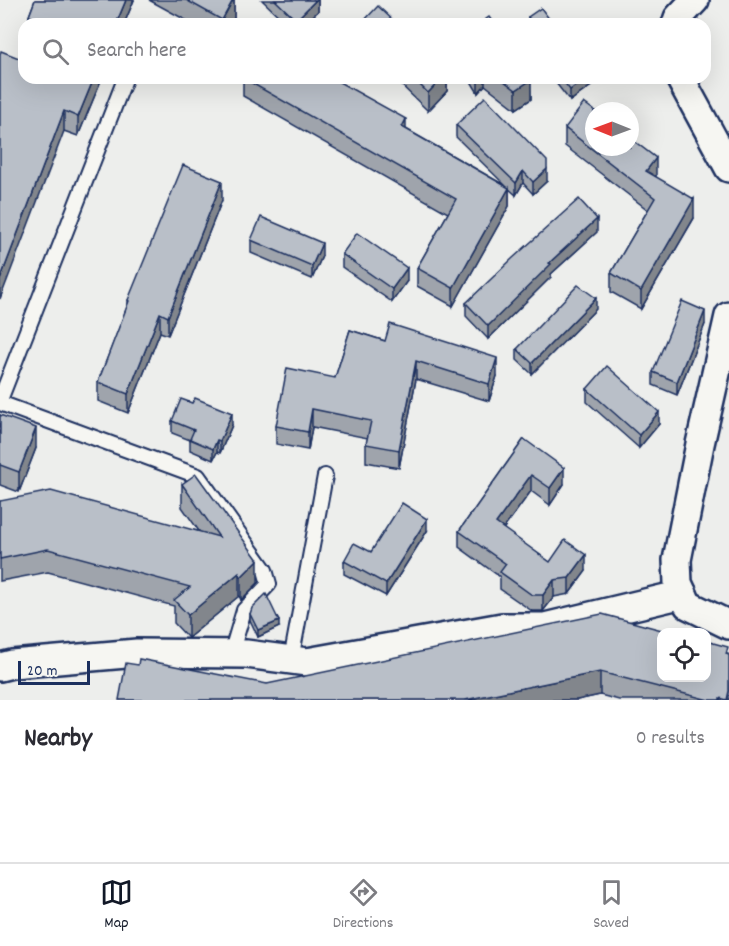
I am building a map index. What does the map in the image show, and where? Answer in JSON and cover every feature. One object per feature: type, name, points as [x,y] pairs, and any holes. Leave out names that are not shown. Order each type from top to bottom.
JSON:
[{"type":"street","points":[[678,18],[695,0]]},
{"type":"street","points":[[683,84],[729,168]]},
{"type":"street","points":[[729,316],[699,444],[677,560],[678,583],[688,605],[729,625]]},
{"type":"street","points":[[0,667],[137,652],[231,654],[307,662],[502,627],[545,627],[683,594]]},
{"type":"lane","points":[[123,84],[0,401],[198,476],[265,570],[269,584],[244,610],[231,654]]},
{"type":"lane","points":[[291,660],[325,476]]},
{"type":"building","points":[[35,0],[126,0],[118,18],[34,18],[29,16]]},
{"type":"building","points":[[186,0],[233,0],[223,18],[218,18]]},
{"type":"building","points":[[275,0],[316,0],[298,18],[294,18]]},
{"type":"building","points":[[378,6],[391,18],[367,18]]},
{"type":"building","points":[[541,8],[548,18],[529,18]]},
{"type":"building","points":[[1,51],[18,58],[18,84],[92,84],[78,117],[64,111],[0,280]]},
{"type":"building","points":[[254,84],[343,84],[406,119],[402,127],[509,188],[453,288],[417,268],[456,199]]},
{"type":"building","points":[[419,84],[436,84],[428,93]]},
{"type":"building","points":[[508,84],[525,84],[516,90]]},
{"type":"building","points":[[566,84],[578,84],[570,90]]},
{"type":"building","points":[[485,97],[547,161],[547,169],[533,182],[523,171],[516,183],[456,125]]},
{"type":"building","points":[[584,103],[585,104],[585,144],[565,128]]},
{"type":"building","points":[[639,145],[656,158],[646,171],[694,199],[641,291],[611,273],[655,198],[601,156],[639,156]]},
{"type":"building","points":[[183,165],[222,181],[168,317],[160,313],[128,394],[98,382],[128,300]]},
{"type":"building","points":[[579,199],[597,219],[549,263],[551,264],[488,326],[466,303]]},
{"type":"building","points":[[261,217],[322,243],[312,266],[251,240]]},
{"type":"building","points":[[357,233],[407,268],[392,289],[342,254]]},
{"type":"building","points":[[578,285],[596,298],[532,363],[517,349]]},
{"type":"building","points":[[682,301],[705,311],[677,382],[653,372]]},
{"type":"building","points":[[390,324],[497,358],[489,384],[416,361],[399,450],[366,444],[371,421],[312,409],[308,432],[276,426],[287,368],[335,378],[350,330],[385,341]]},
{"type":"building","points":[[607,366],[659,412],[639,435],[587,389]]},
{"type":"building","points":[[195,398],[232,413],[220,441],[217,440],[213,449],[190,439],[194,430],[172,421],[181,399],[192,403]]},
{"type":"building","points":[[0,415],[36,428],[19,472],[0,465]]},
{"type":"building","points":[[524,439],[564,468],[550,488],[531,475],[496,523],[550,562],[565,540],[586,555],[569,578],[554,580],[543,595],[532,595],[500,572],[506,564],[459,531]]},
{"type":"building","points":[[196,474],[258,560],[241,577],[239,573],[188,615],[174,600],[190,587],[48,549],[0,559],[0,501],[51,491],[219,537],[182,484]]},
{"type":"building","points":[[402,503],[427,519],[386,584],[344,561],[354,543],[371,552]]},
{"type":"building","points":[[266,594],[279,621],[258,630],[250,614],[252,608]]},
{"type":"building","points":[[602,614],[657,629],[657,682],[711,682],[711,642],[728,647],[726,654],[729,655],[727,700],[720,698],[720,700],[709,700],[600,672],[465,700],[119,700],[126,663],[138,665],[139,659],[267,684]]}]
